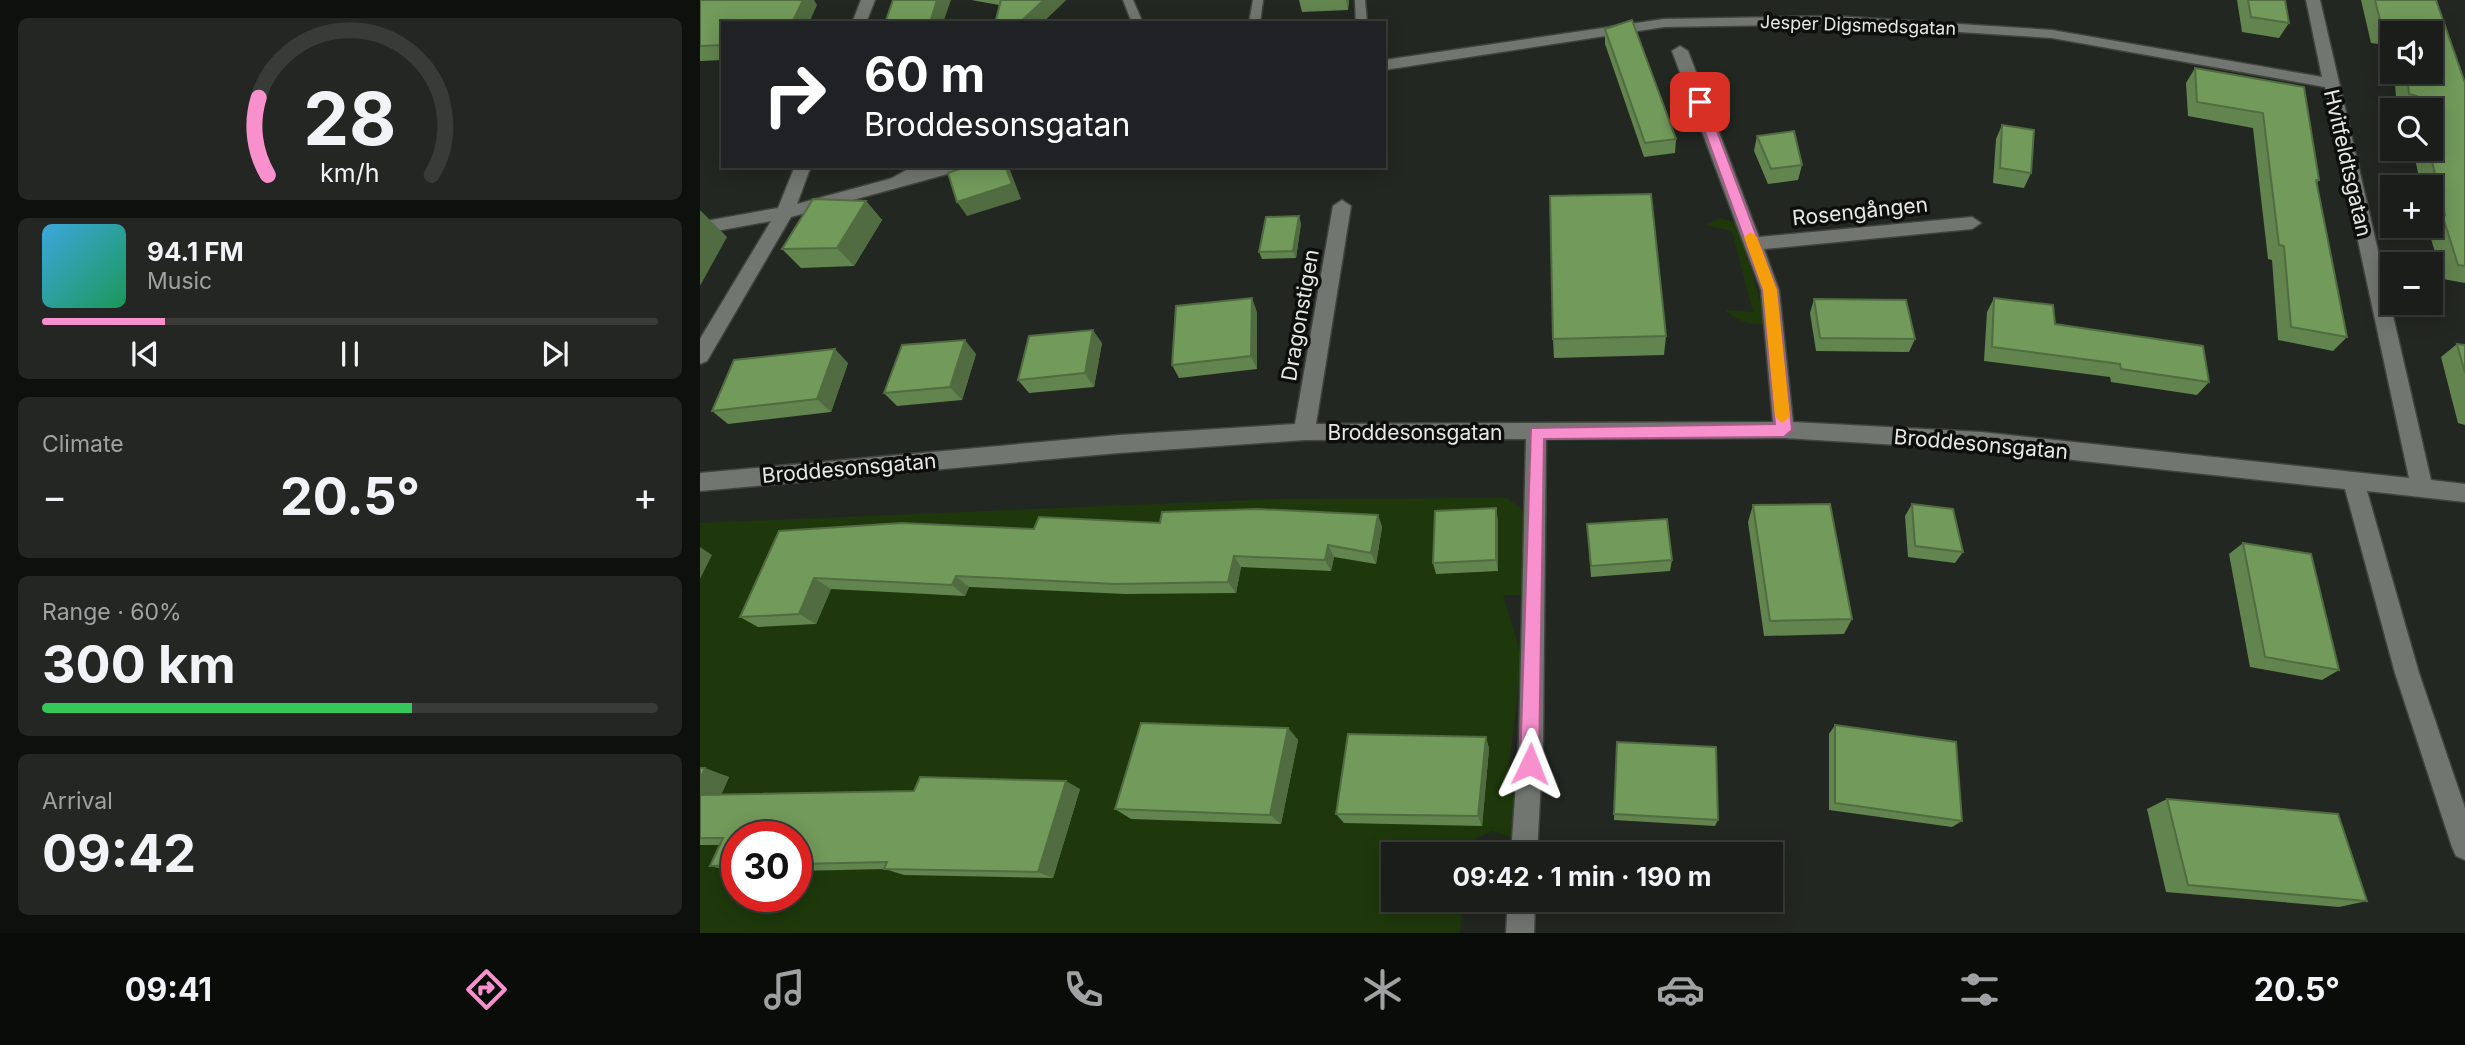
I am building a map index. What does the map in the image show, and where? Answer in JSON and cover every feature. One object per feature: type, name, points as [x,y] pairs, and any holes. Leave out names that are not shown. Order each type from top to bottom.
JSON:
[{"type":"street","points":[[860,21],[868,0]]},
{"type":"street","name":"Hvitfeldtsgatan","points":[[2313,0],[2422,489]]},
{"type":"street","name":"Jesper Digsmedsgatan","points":[[1386,65],[1664,23],[1833,20],[2052,34],[2330,83]]},
{"type":"street","points":[[1680,51],[1770,290],[1784,430]]},
{"type":"street","points":[[700,356],[784,214],[802,168]]},
{"type":"street","points":[[700,228],[784,214],[873,193],[950,168]]},
{"type":"street","name":"Dragonstigen","points":[[1304,432],[1342,206]]},
{"type":"street","name":"Rosengången","points":[[1753,244],[1972,223]]},
{"type":"street","name":"Broddesonsgatan","points":[[700,482],[1119,444],[1304,432],[1784,430],[1981,441],[2465,493]]},
{"type":"street","points":[[1525,842],[1531,741],[1536,432]]},
{"type":"street","points":[[2354,483],[2407,673],[2465,847]]},
{"type":"street","points":[[1520,933],[1521,912]]},
{"type":"lane","points":[[1128,0],[1137,21]]},
{"type":"lane","points":[[1254,21],[1258,0]]},
{"type":"lane","points":[[1360,0],[1362,21]]},
{"type":"lane","points":[[873,193],[921,168]]},
{"type":"green space","points":[[1720,218],[1737,223],[1767,323],[1744,322],[1725,310],[1753,312],[1732,231],[1705,225]]},
{"type":"green space","points":[[1507,498],[1529,515],[1525,595],[1503,595],[1522,657],[1507,782],[1515,800],[1517,839],[1492,831],[1469,842],[1381,842],[1381,912],[1461,912],[1460,933],[700,933],[700,523],[1277,499]]},
{"type":"building","points":[[700,0],[803,0],[793,21],[721,21],[721,45],[700,46]]},
{"type":"building","points":[[893,0],[937,0],[931,21],[886,21]]},
{"type":"building","points":[[1001,0],[1044,0],[1021,21],[996,21]]},
{"type":"building","points":[[2248,0],[2285,0],[2289,23],[2251,17]]},
{"type":"building","points":[[2375,0],[2436,0],[2465,83],[2465,266],[2458,265],[2443,217],[2443,175],[2435,175],[2432,161],[2443,161],[2443,98],[2417,98],[2409,94],[2408,84],[2443,84],[2443,21],[2380,21]]},
{"type":"building","points":[[1632,20],[1676,139],[1645,143],[1605,29]]},
{"type":"building","points":[[2195,68],[2304,87],[2319,180],[2316,180],[2347,337],[2291,327],[2284,246],[2279,245],[2263,113],[2197,102]]},
{"type":"building","points":[[2002,125],[2034,130],[2031,173],[2000,168]]},
{"type":"building","points":[[1794,131],[1802,165],[1771,169],[1757,136]]},
{"type":"building","points":[[962,168],[1006,168],[1012,184],[957,202],[948,173]]},
{"type":"building","points":[[1651,194],[1666,336],[1553,339],[1550,196]]},
{"type":"building","points":[[813,199],[866,201],[837,248],[782,249]]},
{"type":"building","points":[[1299,216],[1293,251],[1259,252],[1266,217]]},
{"type":"building","points":[[1252,298],[1251,356],[1172,365],[1176,306]]},
{"type":"building","points":[[1994,298],[2053,305],[2055,324],[2203,346],[2209,382],[2121,369],[2120,364],[1992,347]]},
{"type":"building","points":[[1814,299],[1906,300],[1915,339],[1820,338]]},
{"type":"building","points":[[1093,330],[1085,373],[1018,380],[1029,336]]},
{"type":"building","points":[[965,340],[950,387],[884,393],[902,345]]},
{"type":"building","points":[[2457,344],[2465,345],[2465,373]]},
{"type":"building","points":[[835,349],[817,399],[712,411],[734,360]]},
{"type":"building","points":[[1830,504],[1852,619],[1770,621],[1753,505]]},
{"type":"building","points":[[1912,504],[1953,509],[1963,552],[1915,546]]},
{"type":"building","points":[[1496,508],[1496,560],[1433,563],[1435,511]]},
{"type":"building","points":[[1258,509],[1378,515],[1371,553],[1328,545],[1325,560],[1234,556],[1228,582],[1115,584],[956,576],[952,585],[814,578],[799,614],[740,617],[779,531],[901,523],[1034,529],[1039,517],[1160,523],[1162,512]]},
{"type":"building","points":[[1667,519],[1672,560],[1591,566],[1587,524]]},
{"type":"building","points":[[2243,543],[2311,554],[2339,670],[2265,657]]},
{"type":"building","points":[[1141,723],[1288,728],[1270,815],[1115,809]]},
{"type":"building","points":[[1835,725],[1956,742],[1962,821],[1835,803]]},
{"type":"building","points":[[1348,734],[1486,737],[1478,816],[1336,814]]},
{"type":"building","points":[[1617,742],[1716,747],[1718,820],[1614,814]]},
{"type":"building","points":[[920,777],[1066,781],[1038,872],[884,869],[887,862],[812,864],[812,821],[721,821],[721,838],[700,838],[700,795],[914,791]]},
{"type":"building","points":[[2167,799],[2338,814],[2367,901],[2188,885]]},
{"type":"building","points":[[721,842],[721,866],[710,866]]},
{"type":"slow traffic","points":[[1751,237],[1770,290],[1782,417]]},
{"type":"route","points":[[1530,764],[1536,432],[1784,430],[1770,290],[1700,102]]}]
